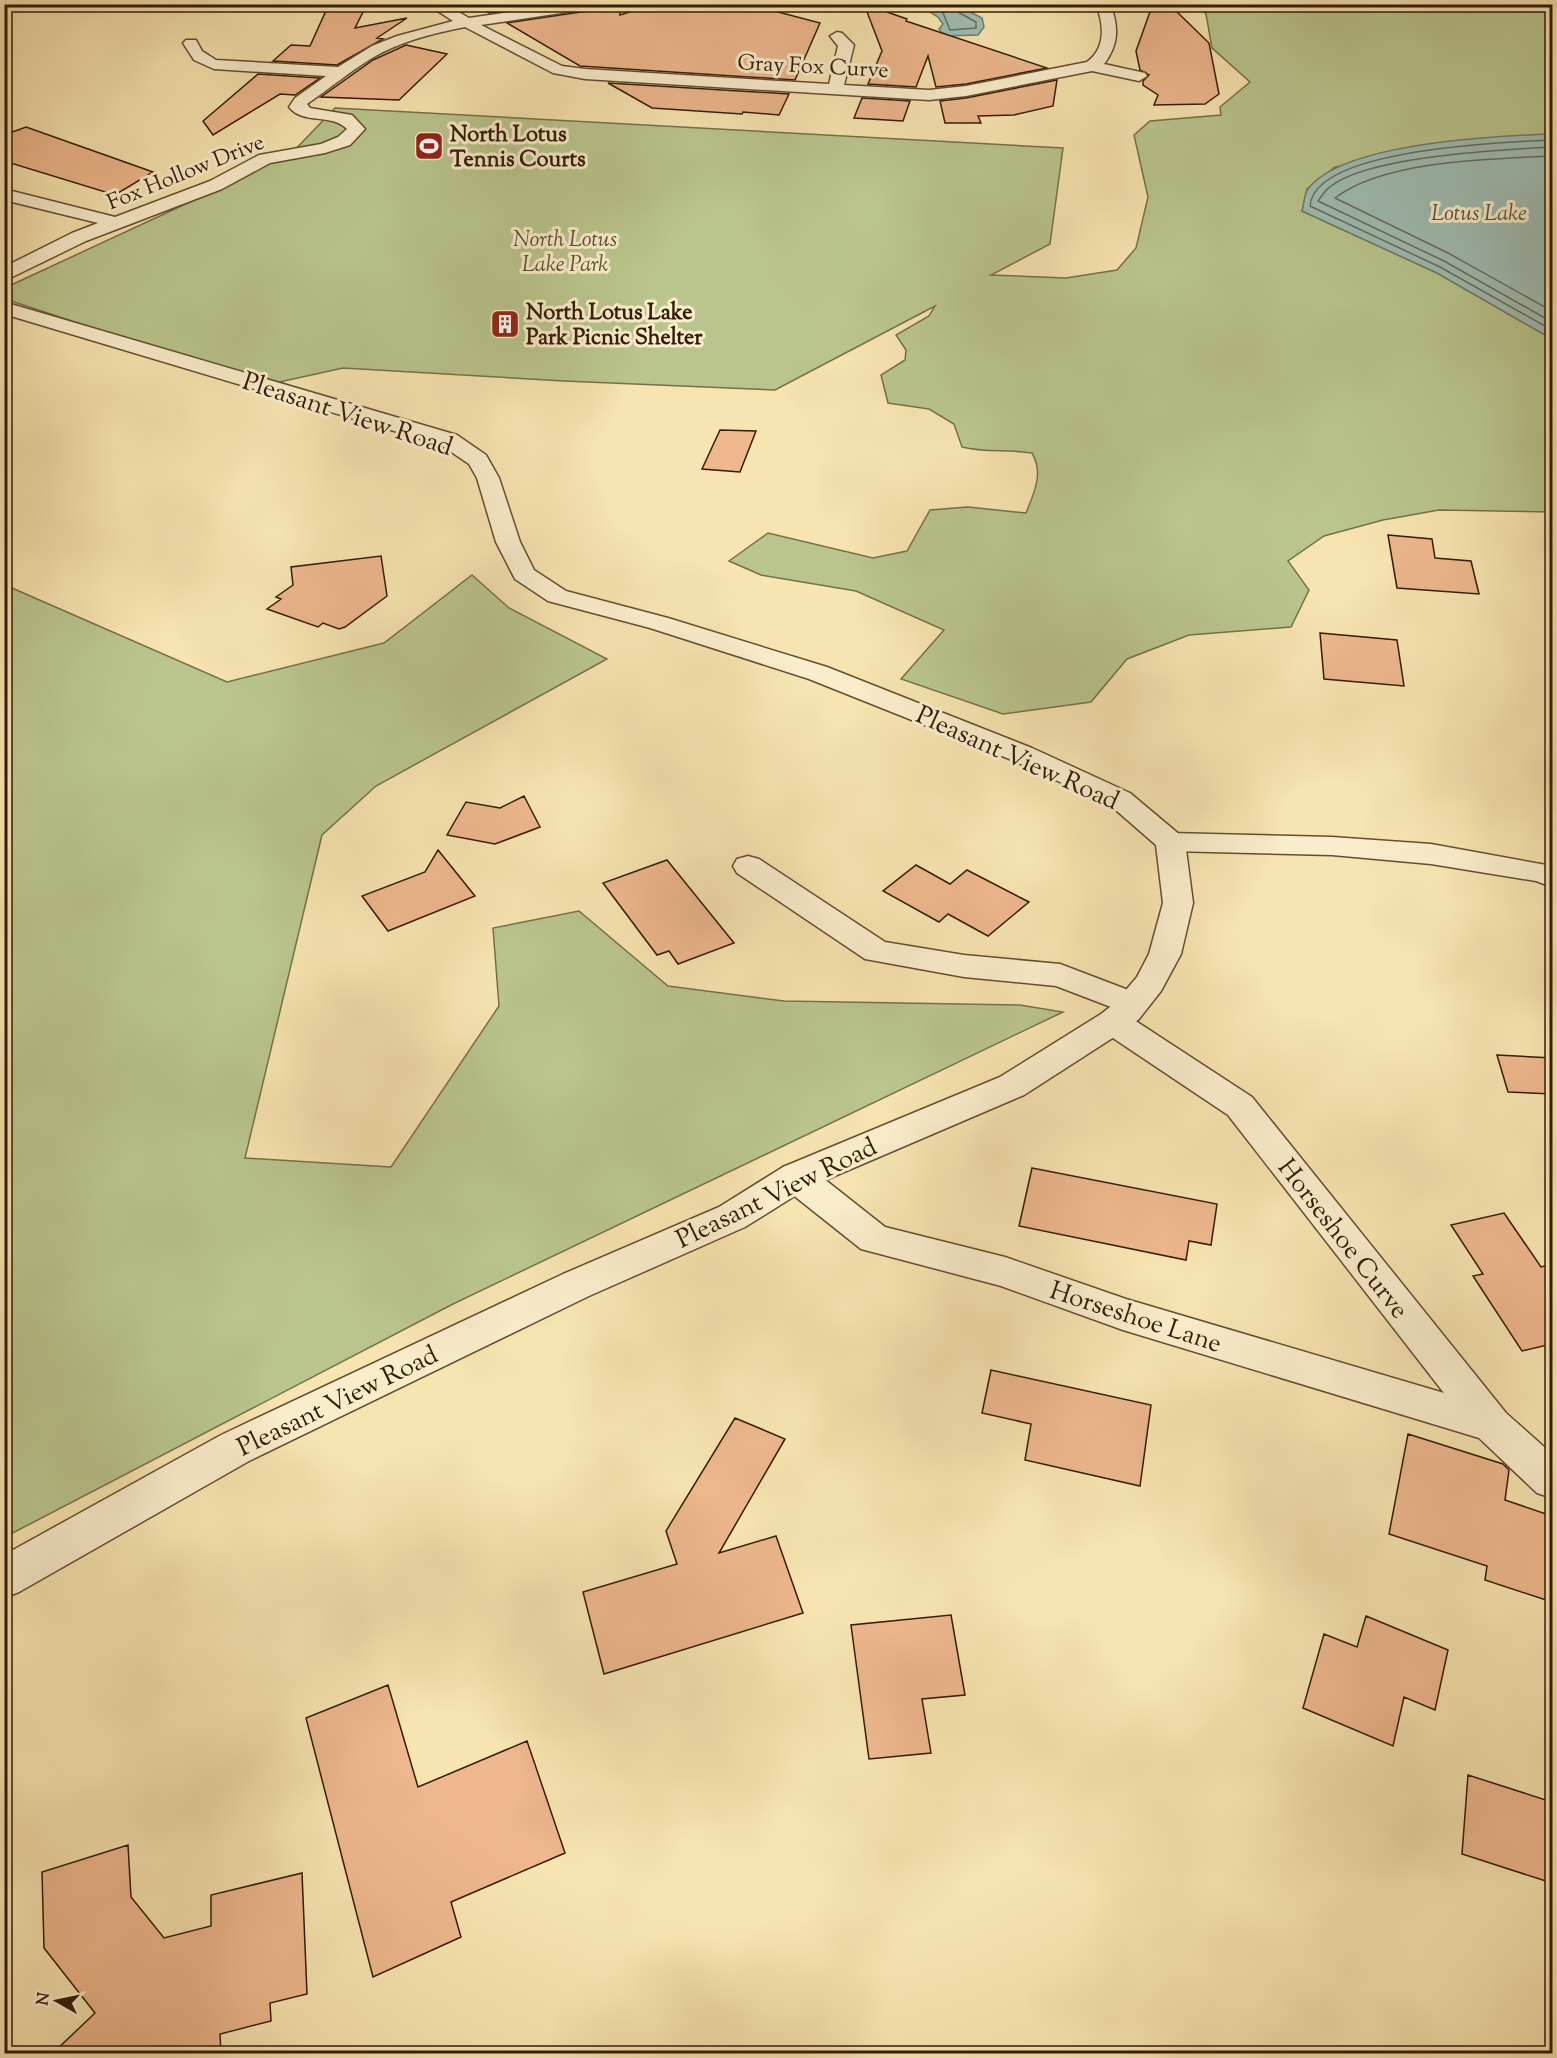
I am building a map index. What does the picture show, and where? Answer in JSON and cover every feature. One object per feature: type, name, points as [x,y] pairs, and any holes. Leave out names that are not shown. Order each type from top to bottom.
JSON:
[{"type":"street","name":"Gray Fox Curve","points":[[434,4],[514,49],[558,70],[585,74],[929,95],[966,91],[1092,66]]},
{"type":"street","name":"Fox Hollow Drive","points":[[4,275],[79,237],[216,185],[266,159],[325,148],[344,141],[357,129],[345,118],[305,112],[297,107],[301,101],[377,50],[430,31],[594,4]]},
{"type":"street","points":[[1092,66],[1101,61],[1106,53],[1110,27],[1103,4]]},
{"type":"street","points":[[835,89],[846,45],[837,36]]},
{"type":"street","points":[[191,42],[194,53],[201,60],[214,64],[343,72]]},
{"type":"street","points":[[1092,66],[1139,76]]},
{"type":"street","points":[[4,194],[118,223]]},
{"type":"street","name":"Pleasant View Road","points":[[4,308],[449,440],[478,460],[488,478],[508,542],[524,574],[557,596],[658,622],[818,673],[1022,754],[1120,799],[1170,842],[1178,903],[1165,954],[1150,983],[1123,1013],[1012,1086],[796,1177],[732,1217],[576,1285],[235,1448],[4,1578]]},
{"type":"street","points":[[1170,842],[1332,846],[1431,854],[1550,874]]},
{"type":"street","name":"Horseshoe Curve","points":[[748,866],[876,951],[964,966],[1060,975],[1123,1013],[1240,1106],[1492,1425],[1552,1480]]},
{"type":"street","name":"Horseshoe Lane","points":[[796,1177],[874,1239],[1005,1272],[1123,1314],[1377,1393],[1492,1425]]},
{"type":"green space","name":"North Lotus Lake Park","points":[[1198,5],[1552,5],[1552,134],[1335,167],[1307,189],[1302,211],[1437,273],[1552,339],[1552,512],[1439,510],[1383,520],[1324,536],[1288,561],[1309,590],[1291,627],[1189,635],[1127,659],[1091,702],[1003,714],[901,679],[944,630],[856,591],[761,575],[729,561],[768,533],[873,558],[907,551],[930,510],[968,507],[1026,513],[1035,490],[1037,476],[1036,460],[1032,453],[962,447],[954,424],[929,409],[888,403],[881,375],[905,360],[906,350],[896,335],[929,316],[935,306],[775,390],[343,368],[266,385],[5,299],[4,289],[9,286],[248,175],[269,162],[288,157],[335,108],[1063,148],[1050,244],[991,275],[1066,278],[1117,270],[1136,248],[1148,197],[1134,135],[1150,121],[1221,115],[1220,107],[1250,82],[1212,48],[1206,14]]},
{"type":"green space","points":[[472,575],[509,608],[607,659],[376,786],[322,835],[245,1158],[391,1167],[499,1006],[493,928],[579,911],[668,986],[784,1001],[1020,1005],[1063,1012],[453,1304],[5,1537],[5,585],[227,682],[384,643]]},
{"type":"water","points":[[919,5],[957,5],[982,18],[984,27],[978,35],[945,36],[939,29],[943,24],[938,17]]},
{"type":"water","name":"Lotus Lake","points":[[1552,134],[1552,339],[1437,273],[1302,211],[1308,189],[1326,174],[1353,161],[1422,145],[1459,140]]},
{"type":"building","points":[[329,4],[367,4],[355,28],[407,18],[377,38],[383,39],[337,65],[273,61],[291,45],[310,46]]},
{"type":"building","points":[[476,4],[545,4],[489,13]]},
{"type":"building","points":[[603,4],[619,4],[620,15],[651,5],[748,4],[820,23],[795,80],[580,66],[507,23],[594,10]]},
{"type":"building","points":[[864,4],[907,19],[906,21],[1047,68],[966,84],[936,87],[928,56],[916,87],[868,84],[882,51]]},
{"type":"building","points":[[1173,8],[1209,43],[1219,94],[1205,104],[1154,105],[1158,95],[1143,85],[1143,81],[1149,75],[1140,70],[1136,51],[1151,9]]},
{"type":"building","points":[[406,45],[447,54],[399,100],[321,97],[373,60]]},
{"type":"building","points":[[258,74],[320,78],[295,95],[280,94],[213,135],[203,121]]},
{"type":"building","points":[[1057,80],[1053,106],[1014,115],[978,116],[981,123],[945,123],[940,101]]},
{"type":"building","points":[[608,83],[789,94],[779,115],[743,112],[742,114],[652,108]]},
{"type":"building","points":[[862,98],[910,101],[903,121],[854,118]]},
{"type":"building","points":[[26,127],[153,172],[115,195],[4,161],[4,135]]},
{"type":"building","points":[[720,430],[756,431],[740,472],[702,469]]},
{"type":"building","points":[[1388,535],[1432,539],[1435,558],[1471,561],[1479,594],[1397,588]]},
{"type":"building","points":[[381,556],[387,596],[345,627],[339,629],[323,623],[318,627],[267,609],[281,599],[276,597],[293,585],[291,567]]},
{"type":"building","points":[[1320,633],[1397,640],[1404,686],[1324,679]]},
{"type":"building","points":[[524,796],[540,827],[495,844],[447,835],[466,802],[500,808]]},
{"type":"building","points":[[438,850],[475,896],[388,931],[362,896],[425,872]]},
{"type":"building","points":[[667,860],[734,943],[678,964],[669,951],[657,955],[603,883]]},
{"type":"building","points":[[916,865],[950,884],[967,870],[1029,902],[988,936],[948,914],[939,922],[883,891]]},
{"type":"building","points":[[1497,1055],[1552,1058],[1552,1094],[1508,1092]]},
{"type":"building","points":[[1032,1168],[1217,1204],[1211,1245],[1189,1241],[1186,1260],[1019,1226]]},
{"type":"building","points":[[1504,1213],[1541,1267],[1552,1264],[1552,1344],[1522,1351],[1473,1276],[1483,1274],[1451,1225]]},
{"type":"building","points":[[991,1370],[1151,1405],[1140,1486],[1025,1460],[1031,1424],[982,1413]]},
{"type":"building","points":[[735,1418],[785,1439],[719,1553],[776,1536],[803,1613],[604,1674],[583,1592],[677,1564],[666,1531]]},
{"type":"building","points":[[1408,1434],[1503,1464],[1509,1470],[1505,1500],[1552,1516],[1552,1602],[1485,1580],[1487,1566],[1389,1534]]},
{"type":"building","points":[[951,1615],[965,1695],[922,1699],[931,1753],[869,1759],[851,1625]]},
{"type":"building","points":[[1366,1616],[1448,1650],[1435,1710],[1404,1697],[1393,1746],[1303,1708],[1324,1634],[1357,1647]]},
{"type":"building","points":[[388,1685],[418,1787],[527,1741],[565,1853],[451,1902],[461,1937],[373,1977],[306,1718]]},
{"type":"building","points":[[1468,1775],[1552,1802],[1552,1883],[1462,1854]]},
{"type":"building","points":[[128,1845],[131,1897],[164,1938],[211,1926],[211,1895],[302,1873],[307,1994],[270,2003],[271,2021],[220,2034],[221,2054],[52,2054],[95,2013],[44,1948],[42,1872]]},
{"type":"place","name":"North Lotus Tennis Courts","points":[[429,146]]},
{"type":"place","name":"North Lotus Lake Park Picnic Shelter","points":[[505,324]]}]
